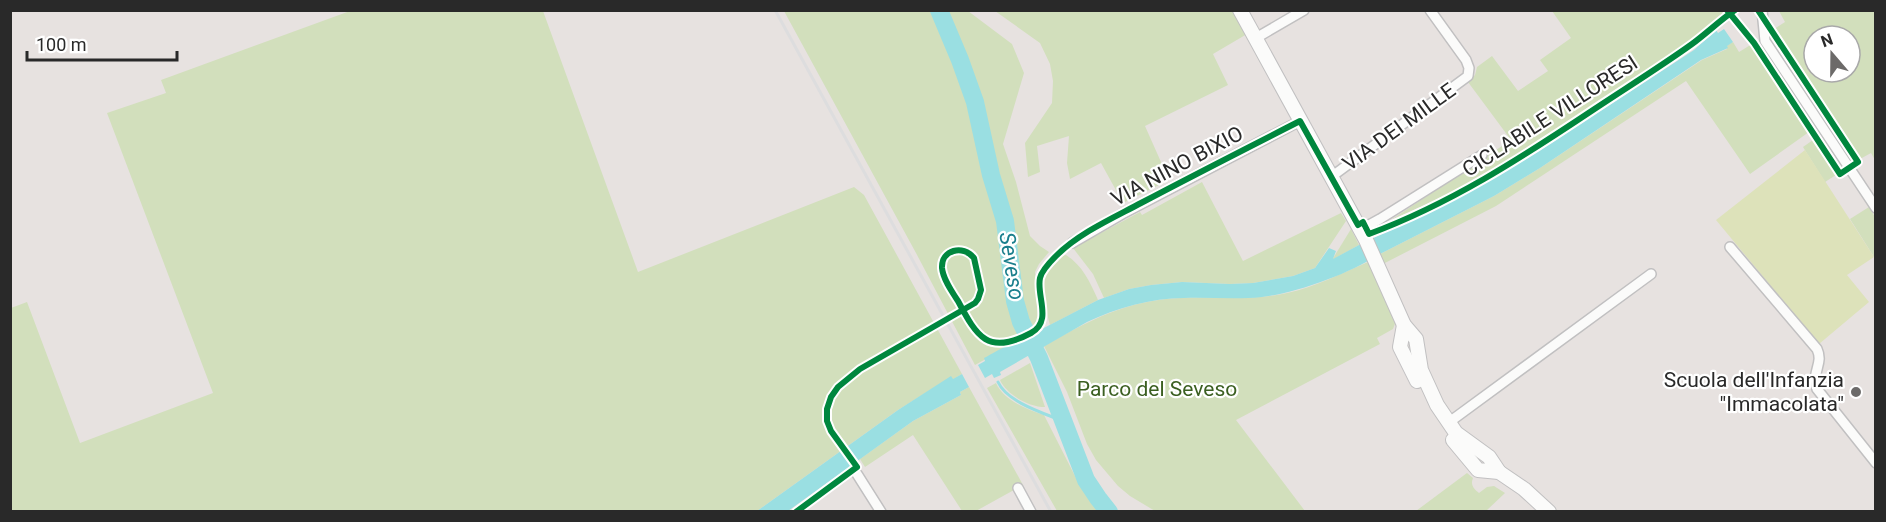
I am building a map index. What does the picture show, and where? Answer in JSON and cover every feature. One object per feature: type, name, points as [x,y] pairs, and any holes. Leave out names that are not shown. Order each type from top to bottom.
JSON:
[{"type":"street","points":[[1240,10],[1363,235],[1404,325],[1417,343],[1425,380],[1448,423],[1464,441],[1489,457],[1499,472],[1524,489],[1549,512]]},
{"type":"street","points":[[1256,38],[1304,10]]},
{"type":"street","name":"VIA DEI MILLE","points":[[1331,177],[1468,76],[1469,68],[1466,60],[1430,10]]},
{"type":"street","points":[[1762,10],[1765,41],[1875,208]]},
{"type":"street","name":"VIA NINO BIXIO","points":[[1072,243],[1132,208],[1300,121]]},
{"type":"street","points":[[1363,235],[1380,219],[1482,155]]},
{"type":"street","points":[[1730,247],[1817,349],[1821,358],[1814,376],[1816,389],[1875,463]]},
{"type":"street","points":[[1448,423],[1651,274]]},
{"type":"street","points":[[1404,325],[1401,350],[1439,423],[1478,470],[1499,472]]},
{"type":"street","points":[[856,474],[881,512]]},
{"type":"street","points":[[1018,488],[1031,512]]},
{"type":"green space","points":[[350,11],[543,11],[638,272],[854,187],[864,195],[962,374],[952,380],[951,377],[898,410],[757,511],[11,512],[11,308],[27,302],[80,443],[213,393],[107,113],[166,93],[161,80]]},
{"type":"green space","points":[[784,11],[968,11],[1012,44],[1024,73],[1003,144],[1030,236],[1049,252],[1035,272],[1038,321],[1032,328],[1009,338],[1011,345],[975,365]]},
{"type":"green space","points":[[995,11],[1233,11],[1247,34],[1213,54],[1228,85],[1145,126],[1169,180],[1123,203],[1101,163],[1070,179],[1067,163],[1069,136],[1037,146],[1040,172],[1028,177],[1025,143],[1052,103],[1053,81],[1050,64],[1040,43]]},
{"type":"green space","points":[[1552,11],[1727,11],[1693,40],[1515,158],[1456,191],[1391,220],[1511,140],[1468,82],[1475,75],[1477,67],[1492,56],[1518,91],[1548,71],[1540,60],[1571,38]]},
{"type":"green space","points":[[1779,11],[1875,11],[1875,160],[1871,153],[1860,159],[1810,84],[1862,84],[1862,24],[1802,24],[1802,71],[1774,29],[1785,22]]},
{"type":"green space","points":[[1733,42],[1739,52],[1752,44],[1809,132],[1750,174],[1686,81],[1496,206],[1381,265],[1378,255],[1494,196],[1702,60],[1727,49],[1726,46]]},
{"type":"green space","points":[[1813,140],[1836,175],[1825,182],[1803,147]]},
{"type":"green space","points":[[1805,150],[1874,257],[1847,275],[1869,302],[1819,344],[1716,220]]},
{"type":"green space","points":[[1202,182],[1243,261],[1341,213],[1346,221],[1315,268],[1293,276],[1253,283],[1182,282],[1151,285],[1129,289],[1104,298],[1093,274],[1073,248],[1140,212],[1142,215]]},
{"type":"green space","points":[[1869,207],[1875,217],[1874,257],[1850,219]]},
{"type":"green space","points":[[1351,229],[1359,245],[1332,260]]},
{"type":"green space","points":[[1066,255],[1081,269],[1098,300],[1050,325],[1043,279],[1061,256]]},
{"type":"green space","name":"Parco del Seveso","points":[[1368,262],[1396,321],[1393,329],[1377,338],[1380,344],[1236,420],[1305,511],[1155,511],[1118,486],[1096,460],[1087,444],[1067,392],[1044,346],[1093,320],[1126,307],[1181,298],[1247,298],[1287,293],[1308,287]]},
{"type":"green space","points":[[1030,363],[1045,407],[1032,405],[1019,399],[1008,391],[1000,380]]},
{"type":"green space","points":[[996,383],[1004,395],[1010,399],[1044,415],[1076,478],[1102,511],[1057,511],[987,388]]},
{"type":"green space","points":[[969,387],[1023,485],[976,511],[962,511],[913,435],[865,467],[860,459],[913,421],[961,395],[960,392]]},
{"type":"green space","points":[[1467,473],[1473,478],[1473,487],[1479,493],[1487,487],[1494,486],[1505,493],[1486,511],[1416,511]]},
{"type":"water","points":[[1724,29],[1733,42],[1727,46],[1728,48],[1701,60],[1540,168],[1494,196],[1338,276],[1306,287],[1262,297],[1172,298],[1134,305],[1087,322],[1000,372],[1001,375],[994,378],[992,374],[985,378],[978,365],[985,361],[984,358],[1008,346],[1027,340],[1040,330],[1098,300],[1129,289],[1182,282],[1253,283],[1293,276],[1315,268],[1329,248],[1336,251],[1333,259],[1473,190],[1536,153],[1694,50],[1716,30],[1718,33]]},
{"type":"water","points":[[962,374],[969,387],[960,392],[961,395],[913,421],[788,511],[757,511],[898,410],[951,376],[953,379]]},
{"type":"waterway","name":"Seveso","points":[[939,10],[975,102],[991,175],[1005,221],[1015,301],[1021,322],[1039,358],[1086,480],[1109,512]]},
{"type":"waterway","points":[[998,382],[1017,401],[1063,421]]},
{"type":"railway","points":[[775,10],[1051,512]]},
{"type":"cycle path","points":[[1727,10],[1754,43],[1840,174],[1858,162],[1758,10]]},
{"type":"cycle path","name":"CICLABILE VILLORESI","points":[[796,512],[857,467],[831,431],[827,421],[827,409],[838,387],[860,369],[975,303],[978,299],[981,290],[974,258],[964,251],[949,253],[943,262],[944,277],[948,285],[958,301],[965,314],[971,324],[985,339],[1004,343],[1016,340],[1038,328],[1042,315],[1039,285],[1042,272],[1065,248],[1108,220],[1300,121],[1358,225],[1363,222],[1369,234],[1428,209],[1512,162],[1668,61],[1735,10]]},
{"type":"place","name":"Scuola dell'Infanzia \"Immacolata\"","points":[[1856,392]]}]
